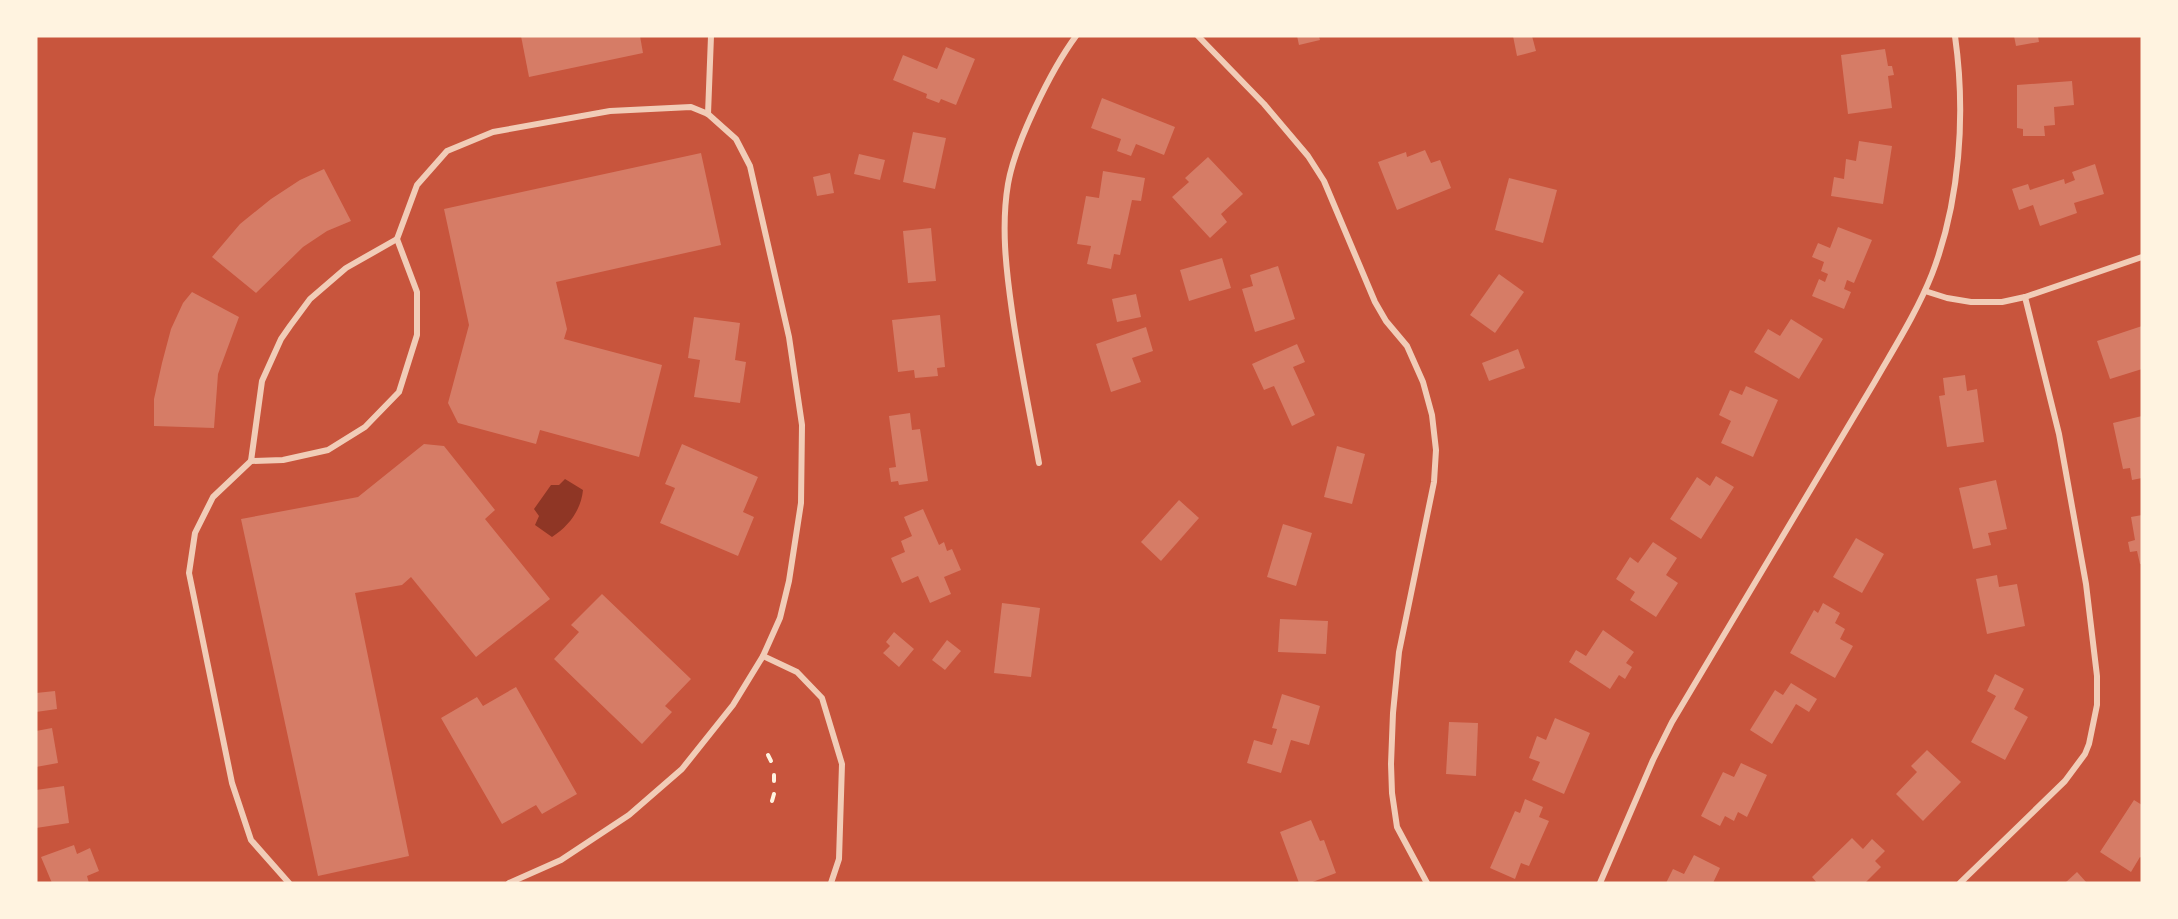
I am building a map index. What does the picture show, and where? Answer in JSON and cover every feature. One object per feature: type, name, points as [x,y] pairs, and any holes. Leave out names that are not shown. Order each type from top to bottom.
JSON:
[{"type":"street","points":[[708,114],[711,36]]},
{"type":"street","points":[[1039,463],[1009,288],[1004,244],[1005,208],[1008,182],[1022,141],[1057,66],[1076,36]]},
{"type":"street","points":[[1198,36],[1264,104],[1308,156],[1324,181],[1375,302],[1386,321],[1407,346],[1424,382],[1432,415],[1436,450],[1434,483],[1399,652],[1391,764],[1392,794],[1397,827],[1427,883]]},
{"type":"street","points":[[1600,883],[1653,760],[1672,722],[1863,403],[1925,291],[1949,218],[1957,162],[1959,106],[1955,36]]},
{"type":"street","points":[[290,883],[251,840],[232,783],[189,573],[195,533],[213,497],[251,461],[262,381],[281,339],[310,299],[346,268],[397,239],[417,184],[447,151],[494,132],[610,111],[691,107],[708,114],[736,139],[750,166],[789,337],[802,425],[801,503],[789,580],[780,618],[762,657],[733,705],[682,769],[629,815],[561,860],[508,883]]},
{"type":"street","points":[[251,461],[283,460],[328,450],[365,428],[399,392],[417,335],[417,292],[397,239]]},
{"type":"street","points":[[1925,291],[1971,302],[2002,302],[2025,297],[2142,257]]},
{"type":"street","points":[[1960,883],[2065,781],[2085,754],[2097,705],[2097,676],[2086,584],[2059,434],[2025,297]]},
{"type":"street","points":[[762,657],[797,672],[822,698],[842,764],[839,859],[831,883]]},
{"type":"path","points":[[768,754],[771,761]]},
{"type":"path","points":[[774,775],[774,781]]},
{"type":"path","points":[[772,801],[774,794]]},
{"type":"shaded area","points":[[565,479],[583,490],[582,497],[573,517],[552,537],[535,525],[539,516],[534,509],[551,485],[559,485]]},
{"type":"building","points":[[521,36],[640,36],[643,53],[529,77]]},
{"type":"building","points":[[1297,36],[1319,36],[1320,40],[1299,45]]},
{"type":"building","points":[[1513,36],[1532,36],[1536,51],[1517,56]]},
{"type":"building","points":[[2014,36],[2038,36],[2039,42],[2016,46]]},
{"type":"building","points":[[946,47],[975,59],[956,105],[941,99],[939,103],[926,98],[927,94],[893,80],[903,55],[937,69]]},
{"type":"building","points":[[1885,49],[1888,66],[1892,66],[1894,75],[1888,76],[1892,108],[1848,114],[1841,55]]},
{"type":"building","points":[[2072,81],[2074,105],[2054,107],[2055,125],[2044,126],[2045,136],[2023,136],[2023,129],[2017,128],[2017,85]]},
{"type":"building","points":[[1102,98],[1175,127],[1164,155],[1136,144],[1131,156],[1117,151],[1121,139],[1091,128]]},
{"type":"building","points":[[913,132],[946,138],[935,189],[903,182]]},
{"type":"building","points":[[1859,141],[1892,146],[1883,204],[1831,196],[1834,177],[1844,179],[1846,159],[1856,161]]},
{"type":"building","points":[[1425,150],[1431,163],[1440,160],[1451,188],[1397,210],[1378,162],[1406,152],[1407,157]]},
{"type":"building","points":[[701,153],[721,245],[556,282],[567,329],[564,339],[662,365],[639,457],[540,430],[536,444],[458,423],[448,403],[469,325],[444,209]]},
{"type":"building","points":[[859,154],[885,160],[880,180],[854,174]]},
{"type":"building","points":[[1208,157],[1243,194],[1221,214],[1227,222],[1210,238],[1172,197],[1189,182],[1185,178]]},
{"type":"building","points":[[2095,164],[2104,194],[2074,203],[2077,213],[2040,226],[2033,205],[2019,210],[2012,189],[2028,184],[2030,190],[2064,179],[2065,184],[2075,180],[2072,172]]},
{"type":"building","points":[[324,169],[351,221],[327,231],[303,247],[256,293],[212,257],[240,224],[271,199],[300,180]]},
{"type":"building","points":[[1103,171],[1145,178],[1141,201],[1132,200],[1120,255],[1114,254],[1111,269],[1087,264],[1091,246],[1077,244],[1086,196],[1099,198]]},
{"type":"building","points":[[830,173],[834,193],[817,196],[813,177]]},
{"type":"building","points":[[1509,178],[1557,190],[1543,243],[1495,230]]},
{"type":"building","points":[[1838,227],[1872,240],[1854,283],[1847,280],[1844,289],[1851,292],[1844,309],[1812,296],[1819,279],[1825,282],[1828,274],[1821,271],[1824,262],[1812,257],[1818,243],[1830,248]]},
{"type":"building","points":[[931,228],[936,281],[908,283],[903,231]]},
{"type":"building","points":[[1222,258],[1231,288],[1189,301],[1180,270]]},
{"type":"building","points":[[1278,266],[1295,319],[1255,332],[1242,289],[1253,286],[1250,275]]},
{"type":"building","points":[[1499,274],[1524,292],[1495,333],[1470,315]]},
{"type":"building","points":[[192,292],[239,317],[218,374],[214,428],[154,426],[154,399],[171,329],[183,303]]},
{"type":"building","points":[[1136,294],[1141,317],[1117,322],[1112,299]]},
{"type":"building","points":[[940,315],[945,367],[937,368],[938,376],[915,378],[914,370],[898,372],[892,320]]},
{"type":"building","points":[[694,317],[740,323],[735,360],[746,362],[740,403],[694,397],[700,360],[688,358]]},
{"type":"building","points":[[1791,319],[1823,339],[1799,379],[1754,352],[1768,329],[1780,336]]},
{"type":"building","points":[[2142,326],[2142,369],[2110,379],[2097,341]]},
{"type":"building","points":[[1146,327],[1153,351],[1132,358],[1141,382],[1111,392],[1096,344]]},
{"type":"building","points":[[1297,344],[1305,362],[1293,367],[1315,415],[1292,426],[1274,386],[1264,390],[1252,364]]},
{"type":"building","points":[[1518,349],[1525,368],[1489,381],[1482,363]]},
{"type":"building","points":[[1965,375],[1967,391],[1977,389],[1984,442],[1947,447],[1939,396],[1945,395],[1943,378]]},
{"type":"building","points":[[1746,386],[1778,400],[1753,457],[1721,443],[1731,421],[1719,415],[1730,390],[1742,395]]},
{"type":"building","points":[[910,413],[912,430],[920,429],[928,481],[899,485],[898,481],[891,482],[889,468],[896,467],[889,416]]},
{"type":"building","points":[[2142,416],[2142,478],[2132,480],[2130,468],[2123,469],[2113,423]]},
{"type":"building","points":[[424,444],[444,446],[495,510],[485,519],[550,599],[476,657],[411,577],[402,585],[355,593],[409,856],[318,876],[241,519],[358,497]]},
{"type":"building","points":[[682,444],[758,477],[743,512],[754,517],[738,556],[660,523],[675,488],[665,484]]},
{"type":"building","points":[[1337,446],[1365,454],[1352,504],[1324,497]]},
{"type":"building","points":[[1716,476],[1734,487],[1701,539],[1670,519],[1697,477],[1710,486]]},
{"type":"building","points":[[1996,480],[2007,529],[1988,533],[1991,545],[1973,549],[1959,488]]},
{"type":"building","points":[[1179,500],[1199,518],[1161,561],[1141,542]]},
{"type":"building","points":[[923,509],[939,545],[944,542],[947,551],[952,549],[961,570],[944,577],[951,594],[930,603],[918,576],[902,583],[891,558],[905,552],[901,541],[912,536],[904,517]]},
{"type":"building","points":[[2142,515],[2142,564],[2140,564],[2137,551],[2130,552],[2128,542],[2135,540],[2131,517]]},
{"type":"building","points":[[1283,524],[1312,533],[1296,586],[1267,577]]},
{"type":"building","points":[[1856,538],[1884,554],[1862,593],[1833,577]]},
{"type":"building","points":[[1653,542],[1677,558],[1666,575],[1678,583],[1656,617],[1630,600],[1635,592],[1616,579],[1630,557],[1638,563]]},
{"type":"building","points":[[1997,575],[1999,587],[2017,584],[2025,626],[1987,634],[1976,579]]},
{"type":"building","points":[[602,594],[691,679],[665,706],[672,712],[642,744],[554,659],[579,632],[571,625]]},
{"type":"building","points":[[1002,603],[1040,608],[1031,677],[994,673]]},
{"type":"building","points":[[1823,603],[1840,613],[1835,623],[1845,629],[1840,639],[1853,646],[1835,678],[1790,653],[1814,610],[1818,613]]},
{"type":"building","points":[[1280,619],[1328,621],[1326,654],[1278,652]]},
{"type":"building","points":[[1603,630],[1634,652],[1626,663],[1632,667],[1625,679],[1619,675],[1610,689],[1569,662],[1576,650],[1586,656]]},
{"type":"building","points":[[894,632],[914,649],[899,667],[883,653],[890,646],[886,642]]},
{"type":"building","points":[[947,640],[961,651],[945,670],[932,660]]},
{"type":"building","points":[[1995,674],[2024,689],[2014,709],[2028,717],[2005,760],[1971,742],[1996,696],[1987,691]]},
{"type":"building","points":[[1791,683],[1817,699],[1809,712],[1796,704],[1772,744],[1750,730],[1775,690],[1783,695]]},
{"type":"building","points":[[516,687],[577,794],[542,814],[536,805],[502,824],[441,718],[477,697],[483,706]]},
{"type":"building","points":[[55,691],[57,709],[36,712],[36,693]]},
{"type":"building","points":[[1282,694],[1320,706],[1309,745],[1291,740],[1281,773],[1247,763],[1254,740],[1272,745],[1277,729],[1272,728]]},
{"type":"building","points":[[1555,718],[1590,733],[1564,794],[1532,780],[1540,762],[1529,758],[1537,736],[1546,740]]},
{"type":"building","points":[[1449,722],[1478,723],[1476,776],[1446,774]]},
{"type":"building","points":[[52,728],[58,763],[36,767],[36,731]]},
{"type":"building","points":[[1927,750],[1961,782],[1923,821],[1896,794],[1917,772],[1911,766]]},
{"type":"building","points":[[1741,763],[1767,775],[1747,817],[1738,812],[1734,821],[1725,816],[1720,826],[1701,816],[1723,772],[1734,777]]},
{"type":"building","points":[[64,786],[69,823],[36,828],[36,790]]},
{"type":"building","points":[[1525,799],[1543,807],[1539,817],[1549,821],[1529,866],[1521,863],[1515,879],[1490,868],[1515,811],[1520,813]]},
{"type":"building","points":[[2134,800],[2142,805],[2142,858],[2140,857],[2131,872],[2100,852]]},
{"type":"building","points":[[1311,820],[1320,841],[1324,840],[1336,873],[1310,883],[1299,883],[1280,832]]},
{"type":"building","points":[[1852,838],[1863,849],[1872,839],[1885,851],[1875,861],[1881,867],[1865,883],[1817,883],[1812,877]]},
{"type":"building","points":[[74,845],[77,854],[90,848],[99,871],[87,876],[89,883],[52,883],[41,857]]},
{"type":"building","points":[[1694,855],[1720,868],[1713,883],[1666,883],[1673,869],[1684,874]]},
{"type":"building","points":[[2077,872],[2087,883],[2065,883]]}]
